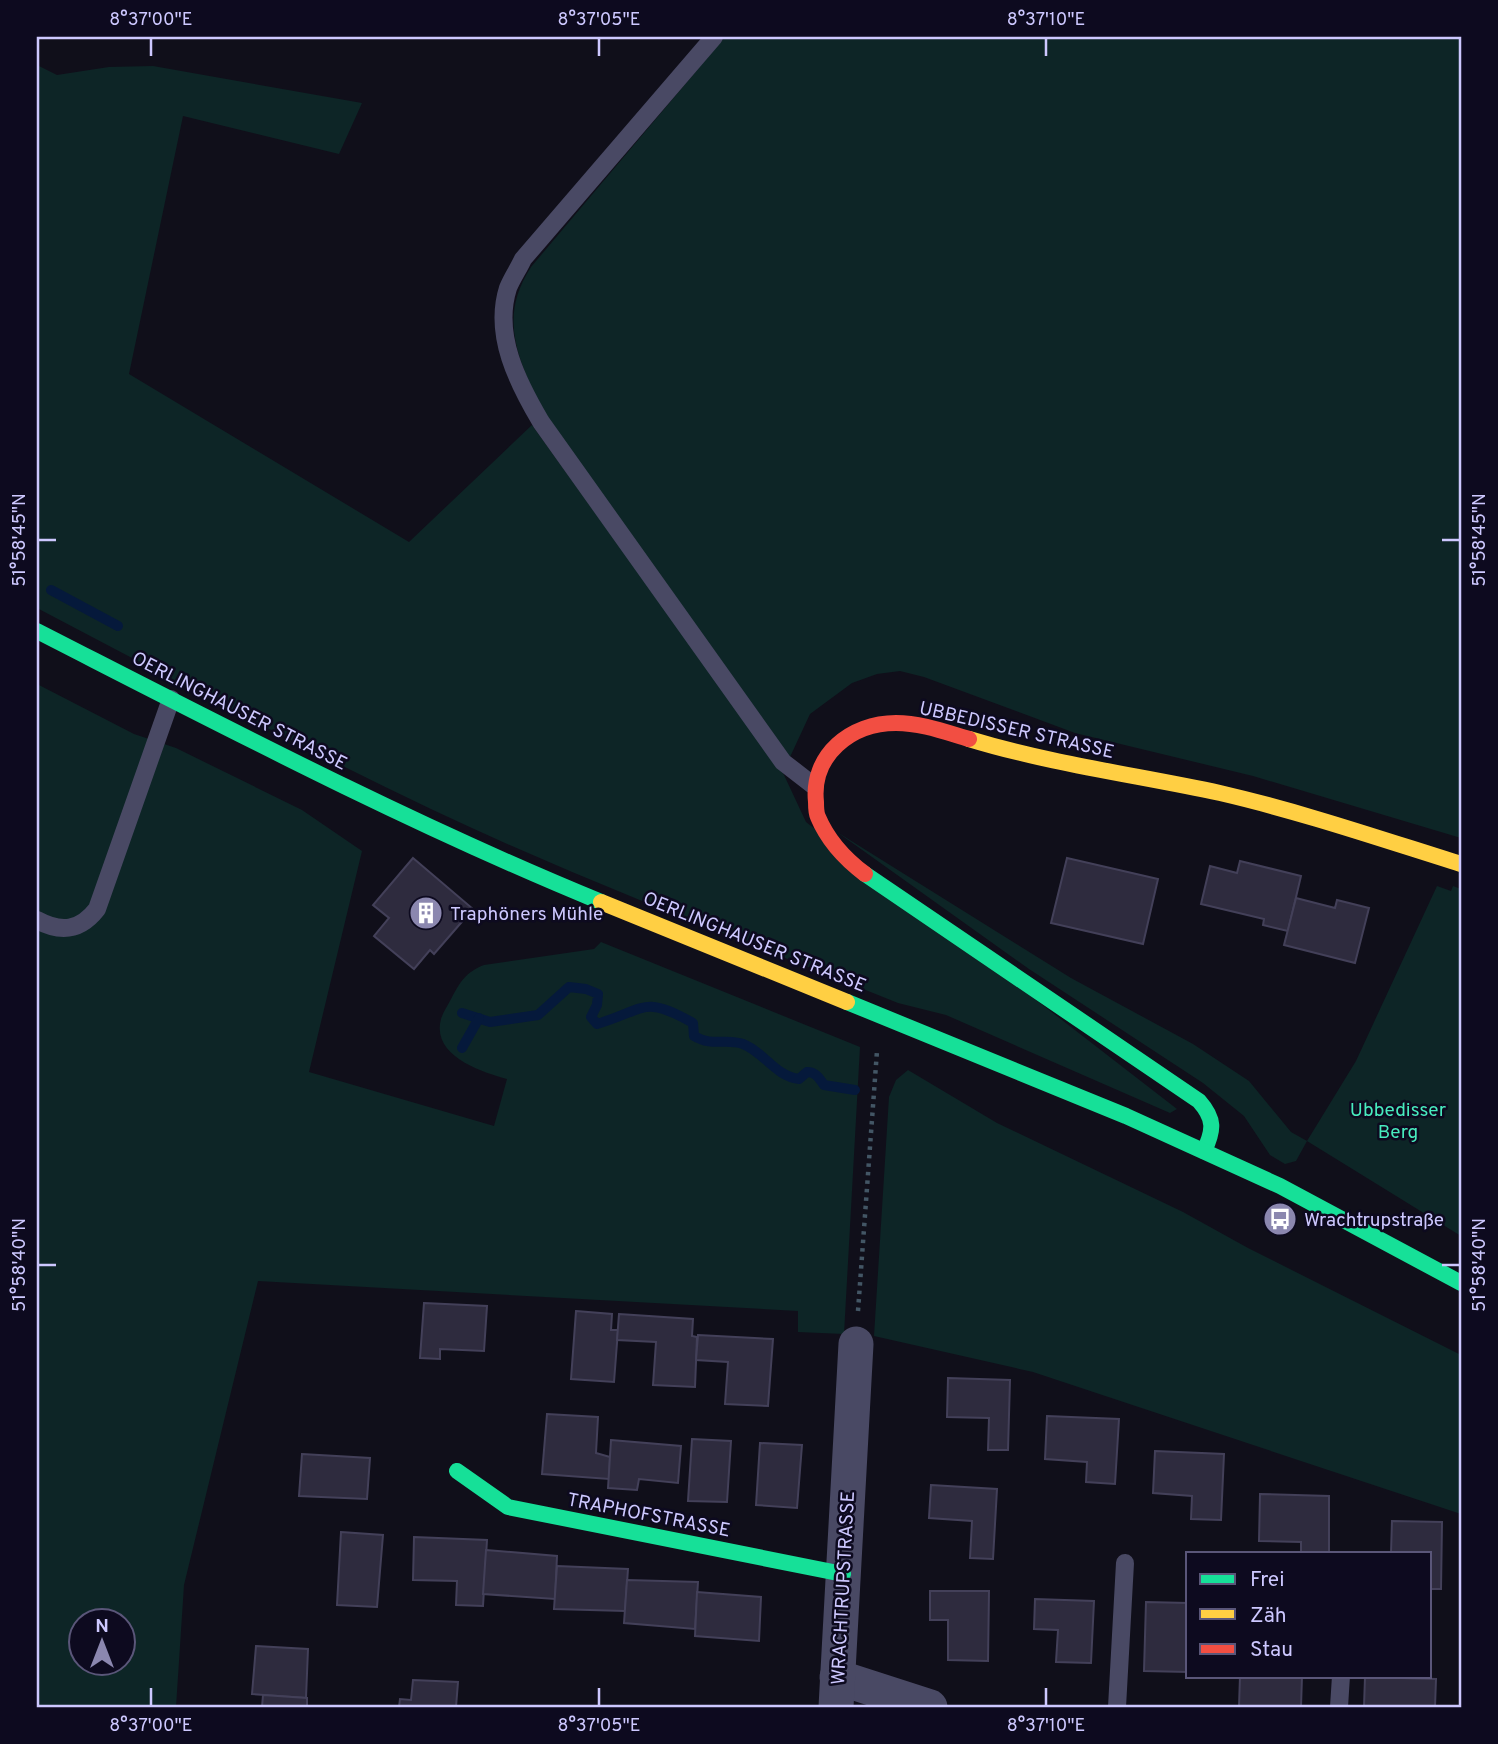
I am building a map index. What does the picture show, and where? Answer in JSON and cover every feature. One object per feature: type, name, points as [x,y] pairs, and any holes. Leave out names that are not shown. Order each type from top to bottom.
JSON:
[{"type":"street","name":"OERLINGHAUSER STRASSE","points":[[37,631],[340,785],[507,863],[1040,1080],[1204,1152],[1280,1186],[1461,1283]]},
{"type":"street","name":"UBBEDISSER STRASSE","points":[[814,786],[822,761],[838,743],[862,729],[894,723],[926,726],[985,744],[1074,765],[1218,793],[1304,814],[1461,864]]},
{"type":"street","points":[[814,786],[817,816],[841,855],[883,888],[1199,1101],[1208,1110],[1214,1125],[1204,1152]]},
{"type":"street","name":"WRACHTRUPSTRASSE","points":[[837,1692],[856,1344]]},
{"type":"street","name":"TRAPHOFSTRASSE","points":[[457,1471],[508,1507],[843,1574]]},
{"type":"street","points":[[837,1692],[930,1707]]},
{"type":"lane","points":[[714,37],[523,259],[508,288],[503,319],[518,383],[541,422],[783,762],[814,786]]},
{"type":"lane","points":[[37,920],[46,925],[72,929],[87,921],[97,909],[171,699]]},
{"type":"lane","points":[[1117,1707],[1125,1563]]},
{"type":"lane","points":[[1339,1707],[1341,1678]]},
{"type":"path","points":[[856,1344],[877,1043]]},
{"type":"green space","points":[[725,37],[1461,37],[1461,838],[1253,776],[1075,733],[924,677],[900,671],[877,674],[852,683],[810,714],[790,757],[540,407],[515,337],[515,303],[531,267]]},
{"type":"green space","points":[[37,65],[57,75],[109,67],[153,66],[362,103],[339,154],[183,116],[129,374],[409,542],[532,425],[784,775],[806,822],[1177,1109],[1170,1113],[946,1015],[898,1003],[606,886],[490,836],[283,736],[37,608]]},
{"type":"green space","points":[[37,684],[134,734],[176,748],[302,810],[362,851],[309,1072],[494,1126],[507,1079],[472,1067],[461,1060],[444,1043],[440,1032],[442,1016],[457,988],[468,974],[484,965],[594,949],[601,942],[860,1047],[844,1334],[798,1332],[798,1311],[258,1281],[184,1585],[176,1707],[37,1707]]},
{"type":"green space","points":[[837,832],[1071,978],[1193,1044],[1249,1081],[1291,1132],[1307,1141],[1296,1161],[1285,1164],[1270,1155],[1244,1116],[1203,1083],[1029,969]]},
{"type":"green space","name":"Ubbedisser Berg","points":[[1437,886],[1451,891],[1453,886],[1461,889],[1461,1236],[1307,1141],[1356,1061]]},
{"type":"green space","points":[[908,1070],[997,1123],[1183,1212],[1248,1248],[1461,1355],[1461,1514],[1033,1372],[874,1336],[889,1097],[896,1080]]},
{"type":"building","name":"Traphöners Mühle","points":[[413,858],[473,909],[434,954],[430,950],[414,969],[374,936],[389,918],[373,905]]},
{"type":"building","points":[[1067,858],[1158,879],[1143,944],[1051,923]]},
{"type":"building","points":[[1240,861],[1301,876],[1288,931],[1263,925],[1264,919],[1201,904],[1210,866],[1237,873]]},
{"type":"building","points":[[1296,898],[1335,908],[1337,900],[1369,908],[1355,963],[1284,945]]},
{"type":"building","points":[[424,1303],[487,1306],[484,1351],[440,1349],[440,1359],[420,1358]]},
{"type":"building","points":[[576,1311],[612,1314],[611,1330],[618,1330],[614,1382],[571,1379]]},
{"type":"building","points":[[619,1314],[693,1319],[692,1336],[697,1337],[695,1387],[653,1385],[656,1342],[617,1340]]},
{"type":"building","points":[[698,1335],[773,1339],[768,1406],[725,1404],[728,1362],[696,1360]]},
{"type":"building","points":[[948,1378],[1010,1380],[1008,1450],[988,1450],[989,1418],[947,1417]]},
{"type":"building","points":[[547,1414],[598,1417],[596,1453],[610,1457],[609,1479],[542,1474]]},
{"type":"building","points":[[1047,1416],[1119,1419],[1115,1484],[1086,1482],[1087,1462],[1045,1459]]},
{"type":"building","points":[[692,1439],[731,1441],[727,1502],[688,1501]]},
{"type":"building","points":[[611,1440],[681,1446],[678,1483],[639,1479],[637,1490],[608,1488]]},
{"type":"building","points":[[760,1443],[802,1445],[797,1508],[756,1505]]},
{"type":"building","points":[[1155,1451],[1224,1454],[1221,1520],[1191,1519],[1192,1496],[1153,1493]]},
{"type":"building","points":[[302,1454],[370,1458],[367,1499],[299,1496]]},
{"type":"building","points":[[931,1485],[997,1489],[993,1559],[970,1558],[972,1521],[929,1518]]},
{"type":"building","points":[[1260,1494],[1329,1496],[1329,1552],[1301,1552],[1301,1542],[1259,1541]]},
{"type":"building","points":[[1392,1521],[1442,1522],[1441,1589],[1432,1589],[1432,1552],[1391,1552]]},
{"type":"building","points":[[341,1532],[383,1535],[377,1607],[337,1605]]},
{"type":"building","points":[[414,1537],[487,1540],[483,1606],[456,1605],[457,1581],[413,1580]]},
{"type":"building","points":[[486,1550],[557,1556],[555,1599],[483,1594]]},
{"type":"building","points":[[557,1566],[628,1569],[625,1611],[554,1609]]},
{"type":"building","points":[[627,1580],[698,1582],[695,1629],[624,1623]]},
{"type":"building","points":[[930,1591],[989,1591],[988,1661],[948,1660],[948,1620],[930,1620]]},
{"type":"building","points":[[697,1592],[761,1597],[759,1641],[695,1636]]},
{"type":"building","points":[[1035,1599],[1094,1601],[1091,1663],[1056,1662],[1058,1630],[1034,1629]]},
{"type":"building","points":[[1146,1602],[1186,1603],[1186,1672],[1144,1671]]},
{"type":"building","points":[[256,1646],[308,1649],[306,1698],[252,1694]]},
{"type":"building","points":[[1240,1678],[1302,1678],[1301,1707],[1239,1707]]},
{"type":"building","points":[[1365,1678],[1436,1679],[1435,1707],[1364,1707]]},
{"type":"building","points":[[413,1680],[458,1682],[456,1707],[399,1707],[400,1699],[411,1700]]},
{"type":"building","points":[[263,1695],[307,1698],[307,1707],[262,1707]]},
{"type":"waterway","points":[[51,590],[118,626]]},
{"type":"waterway","points":[[462,1013],[490,1022],[538,1015],[569,987],[586,989],[598,994],[597,1005],[591,1017],[597,1024],[644,1007],[664,1009],[693,1023],[694,1036],[701,1039],[743,1044],[791,1077],[799,1079],[810,1072],[824,1085],[855,1090]]},
{"type":"waterway","points":[[462,1048],[479,1018]]},
{"type":"traffic: fast","points":[[37,631],[387,807],[601,902]]},
{"type":"traffic: fast","points":[[865,874],[1199,1101],[1208,1113],[1211,1125],[1210,1137],[1204,1151]]},
{"type":"traffic: fast","points":[[847,1002],[1126,1116],[1280,1186],[1461,1283]]},
{"type":"traffic: fast","points":[[457,1471],[508,1507],[843,1574]]},
{"type":"traffic: slow","points":[[969,739],[1062,762],[1251,800],[1461,864]]},
{"type":"traffic: slow","points":[[601,902],[847,1002]]},
{"type":"traffic: jam","points":[[865,874],[838,849],[817,815],[816,785],[827,756],[850,736],[879,724],[915,725],[969,739]]},
{"type":"place","name":"Traphöners Mühle","points":[[426,913]]},
{"type":"place","name":"Wrachtrupstraße","points":[[1280,1219]]}]
